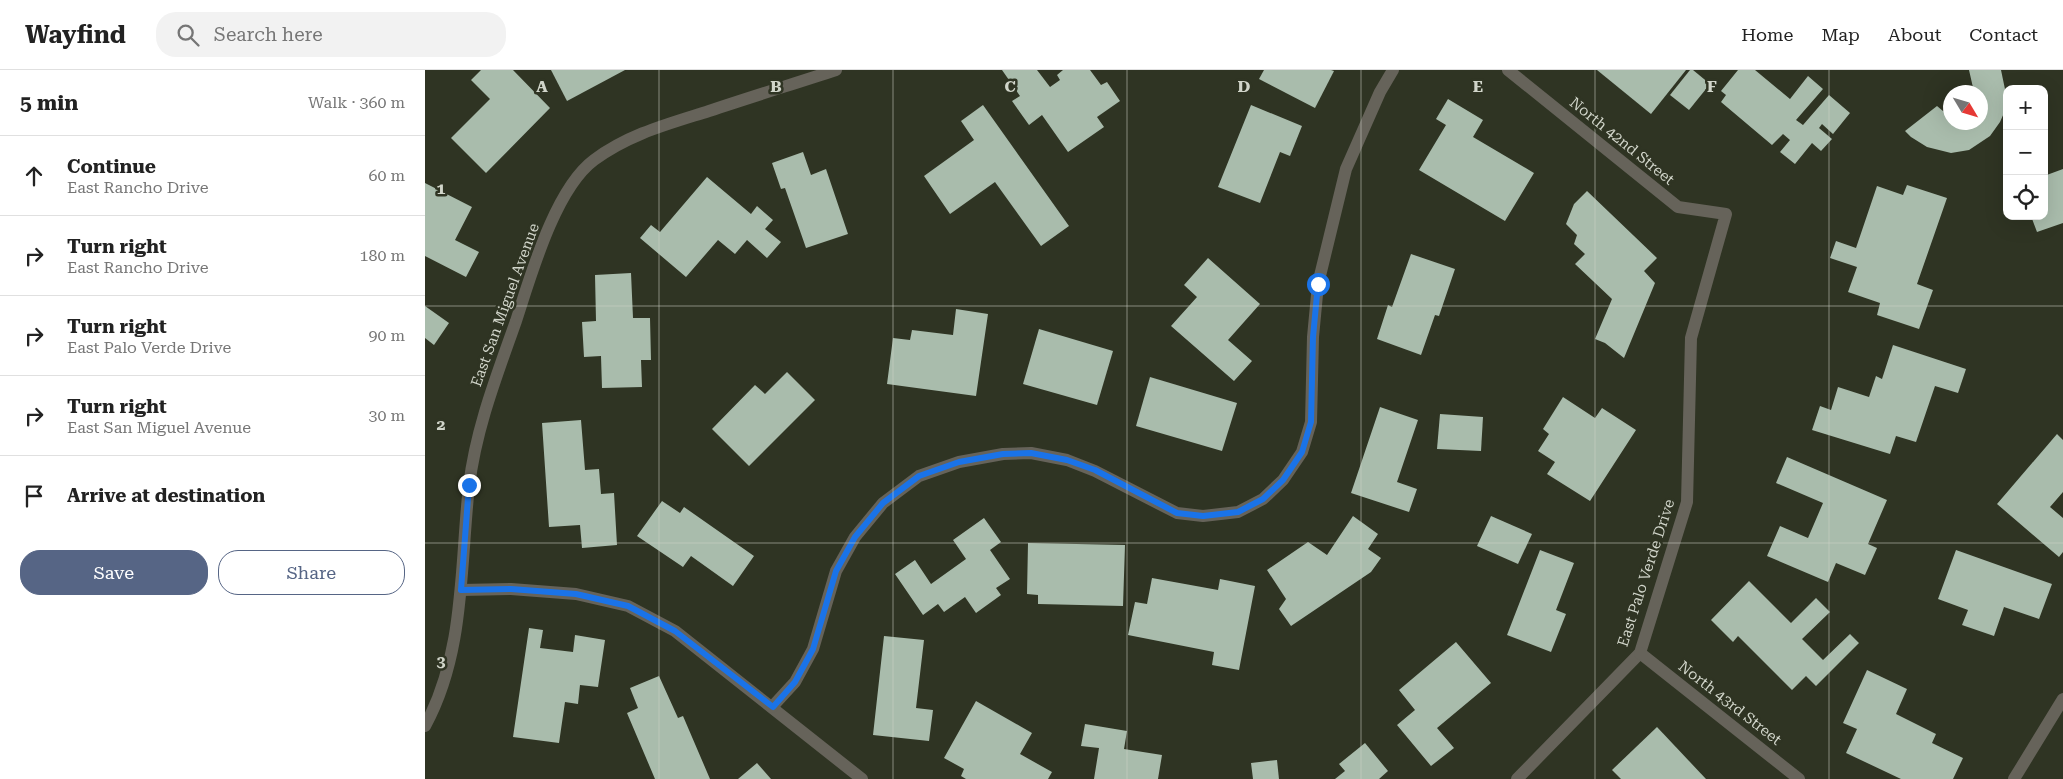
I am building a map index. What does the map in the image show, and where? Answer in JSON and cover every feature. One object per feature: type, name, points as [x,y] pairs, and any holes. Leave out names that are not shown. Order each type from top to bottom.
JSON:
[{"type":"street","name":"East San Miguel Avenue","points":[[425,726],[437,703],[456,633],[469,485],[478,433],[493,381],[539,252],[556,213],[574,180],[593,160],[637,134],[836,70]]},
{"type":"street","points":[[773,707],[795,682],[813,649],[836,571],[855,537],[883,503],[919,476],[959,462],[1003,454],[1031,453],[1067,460],[1095,470],[1177,513],[1203,516],[1238,512],[1263,499],[1283,480],[1302,452],[1311,422],[1313,337],[1318,284],[1346,170],[1380,92],[1393,70]]},
{"type":"street","name":"North 42nd Street","points":[[1508,70],[1679,207],[1726,214]]},
{"type":"street","name":"East Palo Verde Drive","points":[[1517,779],[1640,653],[1687,502],[1691,338],[1726,214]]},
{"type":"street","points":[[461,590],[511,589],[576,594],[628,606],[675,631],[773,707],[861,779]]},
{"type":"street","name":"North 43rd Street","points":[[1640,653],[1799,779]]},
{"type":"street","points":[[2014,779],[2063,699]]},
{"type":"building","points":[[481,70],[513,70],[550,108],[486,173],[451,138],[490,99],[471,80]]},
{"type":"building","points":[[551,70],[625,70],[567,101]]},
{"type":"building","points":[[1002,70],[1037,70],[1050,87],[1060,80],[1057,75],[1063,70],[1090,70],[1101,85],[1107,82],[1120,101],[1097,117],[1104,127],[1068,152],[1042,115],[1029,125],[1012,101],[1020,96]]},
{"type":"building","points":[[1264,70],[1334,71],[1315,108],[1259,79]]},
{"type":"building","points":[[1597,70],[1686,70],[1651,114]]},
{"type":"building","points":[[1690,70],[1693,70],[1710,84],[1689,110],[1670,95]]},
{"type":"building","points":[[1738,70],[1755,70],[1790,99],[1808,76],[1823,89],[1796,120],[1803,125],[1829,95],[1850,113],[1833,134],[1822,124],[1819,128],[1832,139],[1821,151],[1812,143],[1795,164],[1780,152],[1790,140],[1783,134],[1772,145],[1721,102],[1726,95],[1721,91]]},
{"type":"building","points":[[1969,70],[2001,70],[2004,85],[2003,115],[1990,136],[1969,150],[1951,153],[1927,147],[1905,131],[1937,106],[1943,111],[1943,130],[1988,130],[1988,85],[1972,85]]},
{"type":"building","points":[[1448,99],[1483,120],[1473,137],[1534,173],[1505,221],[1419,170],[1446,125],[1436,119]]},
{"type":"building","points":[[983,105],[1069,226],[1041,246],[995,182],[950,214],[924,176],[974,140],[961,121]]},
{"type":"building","points":[[1251,105],[1302,126],[1290,156],[1280,152],[1260,203],[1218,187]]},
{"type":"building","points":[[803,152],[811,175],[826,169],[848,234],[806,248],[785,188],[781,189],[772,163]]},
{"type":"building","points":[[2063,169],[2063,223],[2037,232],[2032,220],[2048,220],[2048,175]]},
{"type":"building","points":[[707,177],[751,214],[757,206],[773,220],[765,229],[781,242],[767,258],[747,240],[735,254],[718,240],[686,277],[640,238],[651,225],[660,232]]},
{"type":"building","points":[[425,183],[472,207],[455,240],[479,252],[466,277],[425,256]]},
{"type":"building","points":[[1907,185],[1947,198],[1917,284],[1933,290],[1919,329],[1877,315],[1880,303],[1848,292],[1857,267],[1830,258],[1836,241],[1856,248],[1877,186],[1903,195]]},
{"type":"building","points":[[1587,191],[1657,258],[1644,271],[1655,283],[1624,358],[1605,343],[1595,339],[1612,299],[1575,264],[1585,254],[1574,244],[1577,235],[1566,224],[1574,204]]},
{"type":"building","points":[[1411,254],[1455,269],[1439,316],[1435,315],[1421,355],[1377,339],[1388,305],[1392,307]]},
{"type":"building","points":[[1208,258],[1260,304],[1228,340],[1252,361],[1234,381],[1171,326],[1197,297],[1184,285]]},
{"type":"building","points":[[631,273],[633,318],[650,318],[651,360],[641,360],[642,387],[602,388],[601,356],[584,357],[582,322],[596,321],[595,275]]},
{"type":"building","points":[[425,306],[449,323],[434,345],[425,338]]},
{"type":"building","points":[[956,309],[988,314],[976,396],[887,384],[893,338],[910,340],[912,330],[953,335]]},
{"type":"building","points":[[1039,329],[1113,351],[1097,405],[1023,384]]},
{"type":"building","points":[[1893,345],[1966,369],[1958,393],[1935,386],[1916,442],[1896,436],[1890,454],[1812,430],[1820,406],[1831,410],[1838,387],[1869,397],[1876,376],[1882,379]]},
{"type":"building","points":[[787,372],[815,400],[749,466],[712,429],[755,385],[765,394]]},
{"type":"building","points":[[1150,377],[1237,403],[1222,451],[1136,426]]},
{"type":"building","points":[[1563,397],[1595,418],[1602,408],[1636,430],[1590,501],[1547,474],[1555,462],[1538,451],[1549,434],[1543,429]]},
{"type":"building","points":[[1380,407],[1418,420],[1397,482],[1417,489],[1409,512],[1351,493]]},
{"type":"building","points":[[1440,414],[1483,417],[1481,451],[1437,449]]},
{"type":"building","points":[[581,420],[585,470],[599,469],[601,494],[614,493],[617,545],[582,548],[580,525],[549,527],[542,423]]},
{"type":"building","points":[[2057,434],[2063,440],[2063,492],[2050,507],[2063,518],[2063,552],[2059,557],[1997,504]]},
{"type":"building","points":[[1787,457],[1887,500],[1868,544],[1877,548],[1865,575],[1836,563],[1828,582],[1767,556],[1780,526],[1808,538],[1823,503],[1776,483]]},
{"type":"building","points":[[662,501],[680,513],[684,507],[754,556],[733,586],[691,556],[683,567],[637,536]]},
{"type":"building","points":[[1353,516],[1378,534],[1368,549],[1381,558],[1371,572],[1291,626],[1279,609],[1286,599],[1267,570],[1308,542],[1327,555]]},
{"type":"building","points":[[1491,516],[1532,534],[1518,564],[1477,546]]},
{"type":"building","points":[[984,518],[1001,542],[990,550],[1010,579],[996,588],[1001,595],[976,613],[965,597],[944,612],[938,604],[923,615],[895,574],[915,560],[931,584],[966,559],[953,540]]},
{"type":"building","points":[[1028,543],[1125,545],[1123,606],[1038,604],[1038,595],[1027,594]]},
{"type":"building","points":[[1540,550],[1574,563],[1556,610],[1566,614],[1551,652],[1507,635]]},
{"type":"building","points":[[1956,550],[2052,584],[2039,619],[2004,607],[1994,636],[1962,625],[1968,610],[1938,599]]},
{"type":"building","points":[[1152,578],[1218,590],[1220,579],[1255,586],[1239,670],[1212,665],[1214,652],[1128,635],[1135,602],[1147,604]]},
{"type":"building","points":[[1749,581],[1791,623],[1816,598],[1830,612],[1802,639],[1823,660],[1850,634],[1859,643],[1816,686],[1806,676],[1792,690],[1738,636],[1733,642],[1711,620]]},
{"type":"building","points":[[529,628],[543,630],[540,648],[573,652],[575,635],[605,640],[598,687],[580,685],[578,704],[565,702],[559,743],[513,737]]},
{"type":"building","points":[[884,636],[924,640],[916,708],[933,710],[929,741],[873,735]]},
{"type":"building","points":[[1456,642],[1491,683],[1437,728],[1454,748],[1431,766],[1397,725],[1415,710],[1399,690]]},
{"type":"building","points":[[1867,670],[1907,689],[1896,714],[1936,734],[1932,743],[1963,758],[1953,779],[1901,779],[1846,753],[1857,729],[1843,723]]},
{"type":"building","points":[[659,676],[678,718],[683,716],[710,779],[655,779],[627,713],[638,708],[630,688]]},
{"type":"building","points":[[976,701],[1032,733],[1020,754],[1052,772],[1048,779],[966,779],[961,776],[964,769],[944,758]]},
{"type":"building","points":[[1085,724],[1127,731],[1124,749],[1162,755],[1158,779],[1094,779],[1099,748],[1081,746]]},
{"type":"building","points":[[1657,727],[1706,779],[1621,779],[1612,770]]},
{"type":"building","points":[[1365,743],[1388,771],[1379,779],[1335,779],[1345,771],[1339,764]]},
{"type":"building","points":[[1277,760],[1279,779],[1253,779],[1251,763]]},
{"type":"building","points":[[757,763],[771,779],[738,779]]},
{"type":"route","points":[[469,485],[461,590],[511,589],[576,594],[628,606],[675,631],[773,707],[795,682],[813,649],[836,571],[855,537],[883,503],[919,476],[959,462],[1003,454],[1031,453],[1067,460],[1095,470],[1138,495],[1177,513],[1203,516],[1238,512],[1263,499],[1283,480],[1302,452],[1311,422],[1313,337],[1318,284]]}]
